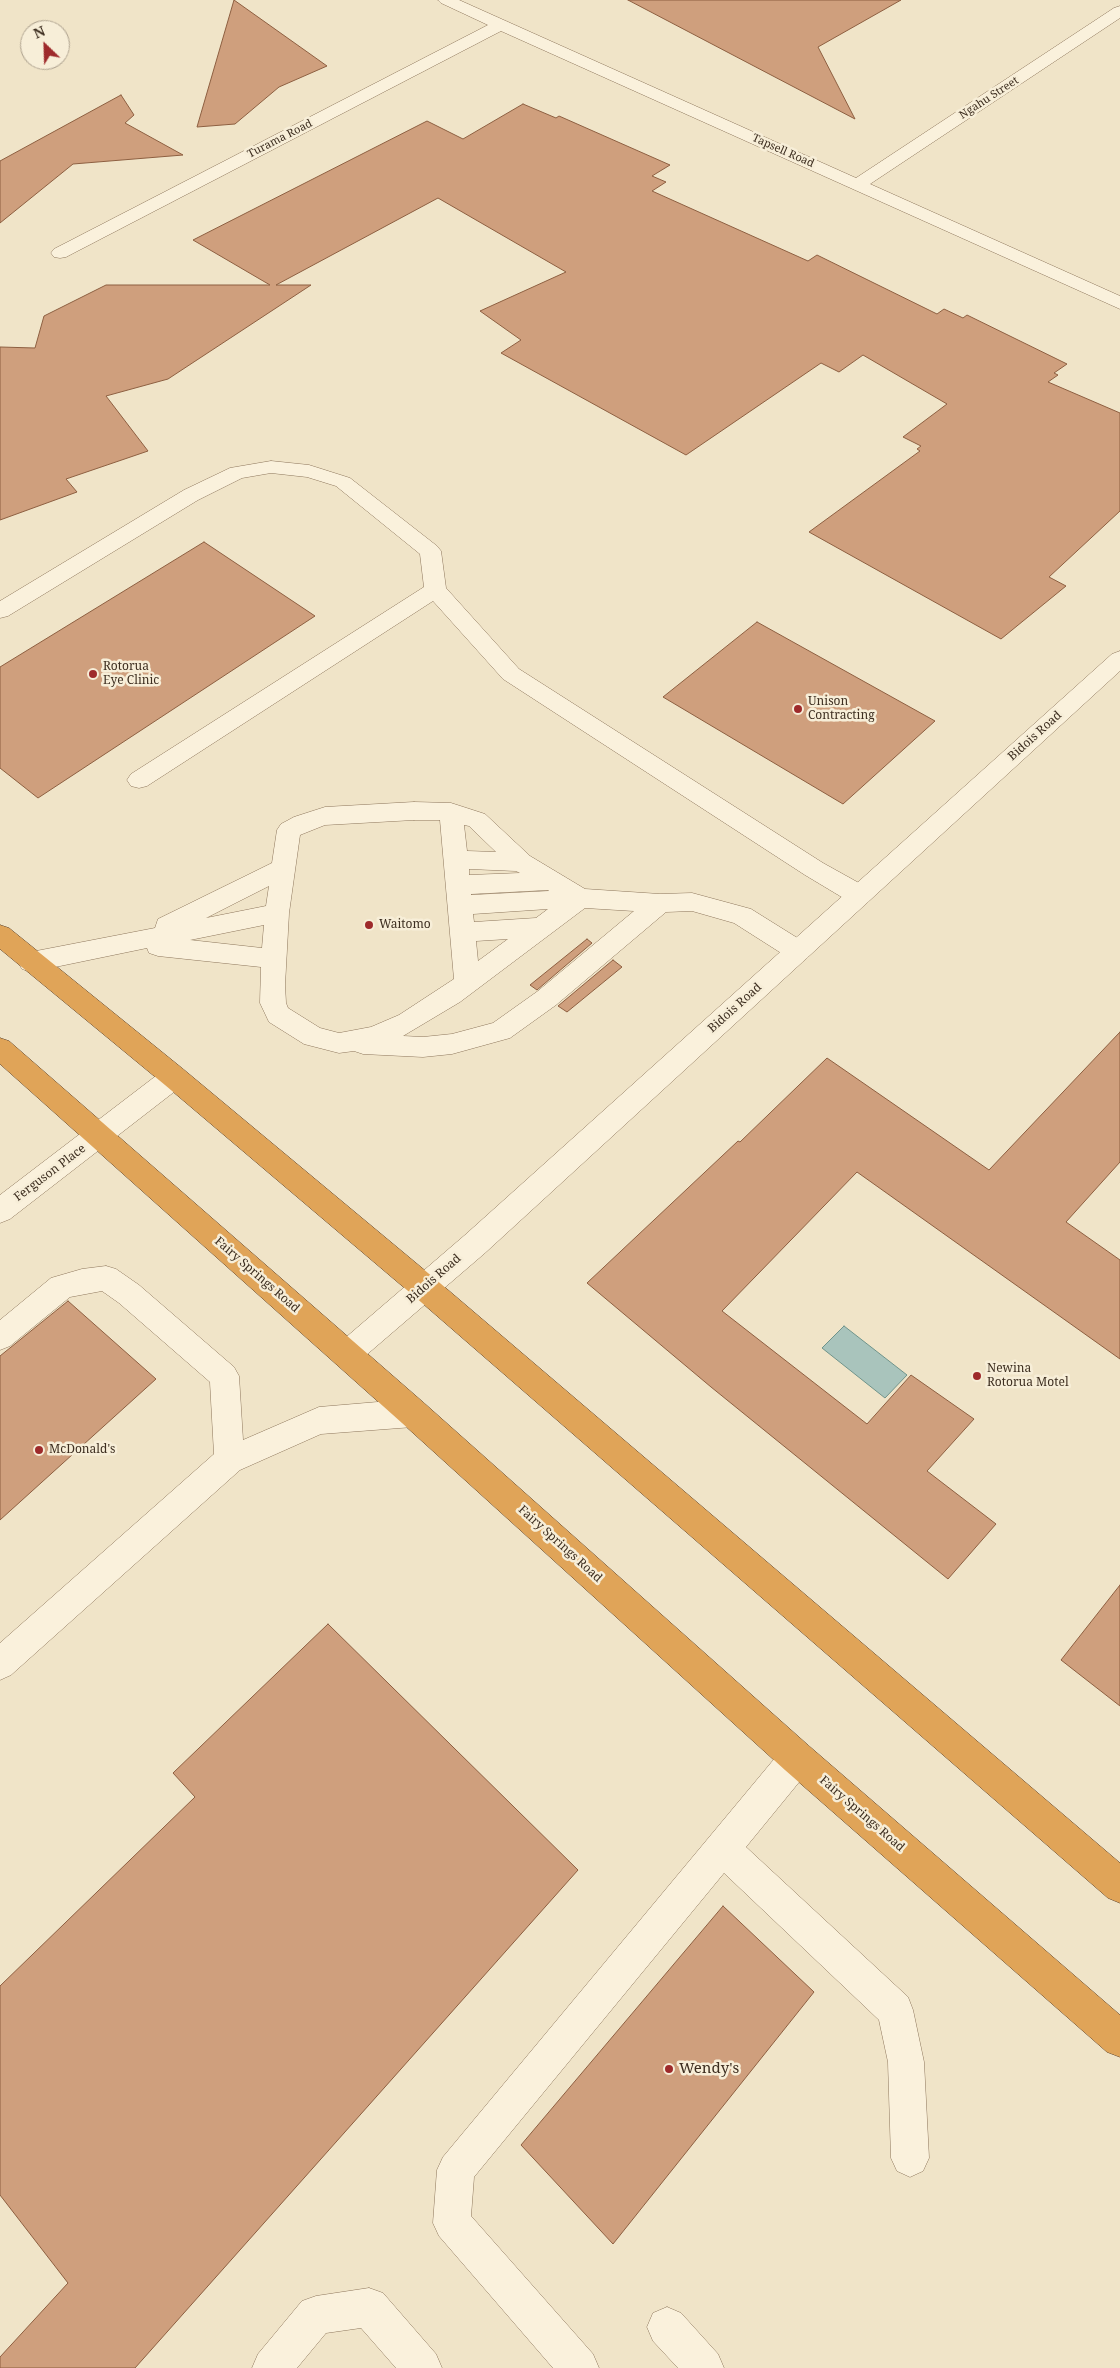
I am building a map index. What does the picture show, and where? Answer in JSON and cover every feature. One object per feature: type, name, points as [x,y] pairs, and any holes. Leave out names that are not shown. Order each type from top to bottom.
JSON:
[{"type":"highway","points":[[0,935],[174,1077],[424,1287],[1120,1886]]},
{"type":"highway","name":"Fairy Springs Road","points":[[0,1048],[347,1354],[797,1758],[1120,2039]]},
{"type":"street","name":"Tapsell Road","points":[[446,0],[1120,303]]},
{"type":"street","name":"Ngahu Street","points":[[858,184],[1120,11]]},
{"type":"street","name":"Turama Road","points":[[60,253],[500,25]]},
{"type":"street","points":[[0,610],[191,495],[237,472],[271,466],[309,471],[343,482],[430,550],[435,590],[511,674],[814,869],[859,895]]},
{"type":"street","points":[[139,780],[435,590]]},
{"type":"street","name":"Bidois Road","points":[[347,1354],[475,1244],[1120,659]]},
{"type":"street","points":[[580,898],[520,862],[476,820],[451,812],[414,811],[325,816],[302,823],[289,830],[279,913],[273,1003],[278,1015],[312,1037],[340,1042],[396,1047],[452,1044],[501,1031],[547,998],[660,903]]},
{"type":"street","points":[[451,812],[467,981]]},
{"type":"street","points":[[456,860],[520,862]]},
{"type":"street","points":[[459,895],[551,881]]},
{"type":"street","points":[[459,895],[580,898],[660,903],[692,902],[742,916],[798,951]]},
{"type":"street","points":[[340,1042],[375,1037],[408,1022],[435,1006],[580,898]]},
{"type":"street","points":[[31,962],[279,913]]},
{"type":"street","points":[[132,943],[279,913]]},
{"type":"street","points":[[132,943],[279,913]]},
{"type":"street","points":[[464,943],[540,927]]},
{"type":"street","points":[[464,943],[507,952]]},
{"type":"street","points":[[435,1006],[428,1017],[428,1027],[434,1035],[452,1044]]},
{"type":"street","name":"Ferguson Place","points":[[0,1210],[174,1077]]},
{"type":"street","points":[[0,1337],[62,1287],[82,1281],[106,1278],[129,1294],[224,1376],[229,1460]]},
{"type":"street","points":[[0,1664],[229,1460],[319,1421],[413,1413]]},
{"type":"street","points":[[579,2368],[452,2223],[456,2170],[797,1758]]},
{"type":"street","points":[[723,1849],[895,2010],[906,2062],[910,2158]]},
{"type":"street","points":[[272,2368],[316,2316],[369,2307],[422,2368]]},
{"type":"street","points":[[667,2327],[704,2368]]},
{"type":"water","points":[[844,1326],[907,1375],[885,1398],[822,1348]]},
{"type":"building","points":[[234,0],[327,66],[279,87],[235,124],[197,127]]},
{"type":"building","points":[[628,0],[901,0],[818,47],[855,119]]},
{"type":"building","points":[[121,95],[134,115],[125,123],[183,155],[73,164],[0,223],[0,161]]},
{"type":"building","points":[[523,104],[556,118],[559,116],[670,165],[652,176],[666,182],[652,191],[808,261],[817,255],[937,314],[944,309],[963,318],[967,315],[1067,364],[1054,373],[1058,375],[1048,382],[1120,413],[1120,511],[1049,577],[1066,586],[1001,639],[809,532],[920,451],[917,449],[921,446],[903,437],[947,404],[863,355],[839,372],[821,363],[686,455],[501,353],[521,340],[480,311],[566,272],[438,198],[276,285],[311,285],[168,379],[106,396],[148,451],[66,479],[77,492],[0,520],[0,347],[35,348],[44,316],[106,285],[270,285],[193,240],[427,121],[463,139]]},
{"type":"building","name":"Rotorua Eye Clinic","points":[[204,542],[315,616],[38,798],[0,768],[0,667]]},
{"type":"building","name":"Unison Contracting","points":[[757,622],[935,721],[843,804],[663,697]]},
{"type":"building","points":[[587,939],[592,943],[537,990],[530,985]]},
{"type":"building","points":[[613,960],[622,967],[567,1012],[558,1006]]},
{"type":"building","points":[[1120,1032],[1120,1162],[1066,1222],[1120,1260],[1120,1359],[857,1172],[722,1311],[867,1424],[911,1375],[974,1419],[927,1471],[996,1524],[948,1579],[711,1387],[587,1283],[738,1141],[740,1142],[827,1058],[989,1170]]},
{"type":"building","name":"McDonald's","points":[[68,1301],[156,1379],[0,1520],[0,1356]]},
{"type":"building","points":[[1120,1585],[1120,1706],[1061,1660]]},
{"type":"building","points":[[328,1624],[578,1870],[135,2368],[0,2368],[0,2357],[68,2283],[0,2195],[0,1986],[195,1797],[173,1773]]},
{"type":"building","name":"Wendy's","points":[[723,1906],[814,1992],[613,2244],[521,2145]]},
{"type":"place","name":"Rotorua Eye Clinic","points":[[93,674]]},
{"type":"place","name":"Unison Contracting","points":[[798,709]]},
{"type":"place","name":"Waitomo","points":[[369,925]]},
{"type":"place","name":"Newina Rotorua Motel","points":[[977,1376]]},
{"type":"place","name":"McDonald's","points":[[39,1450]]},
{"type":"place","name":"Wendy's","points":[[669,2069]]}]
